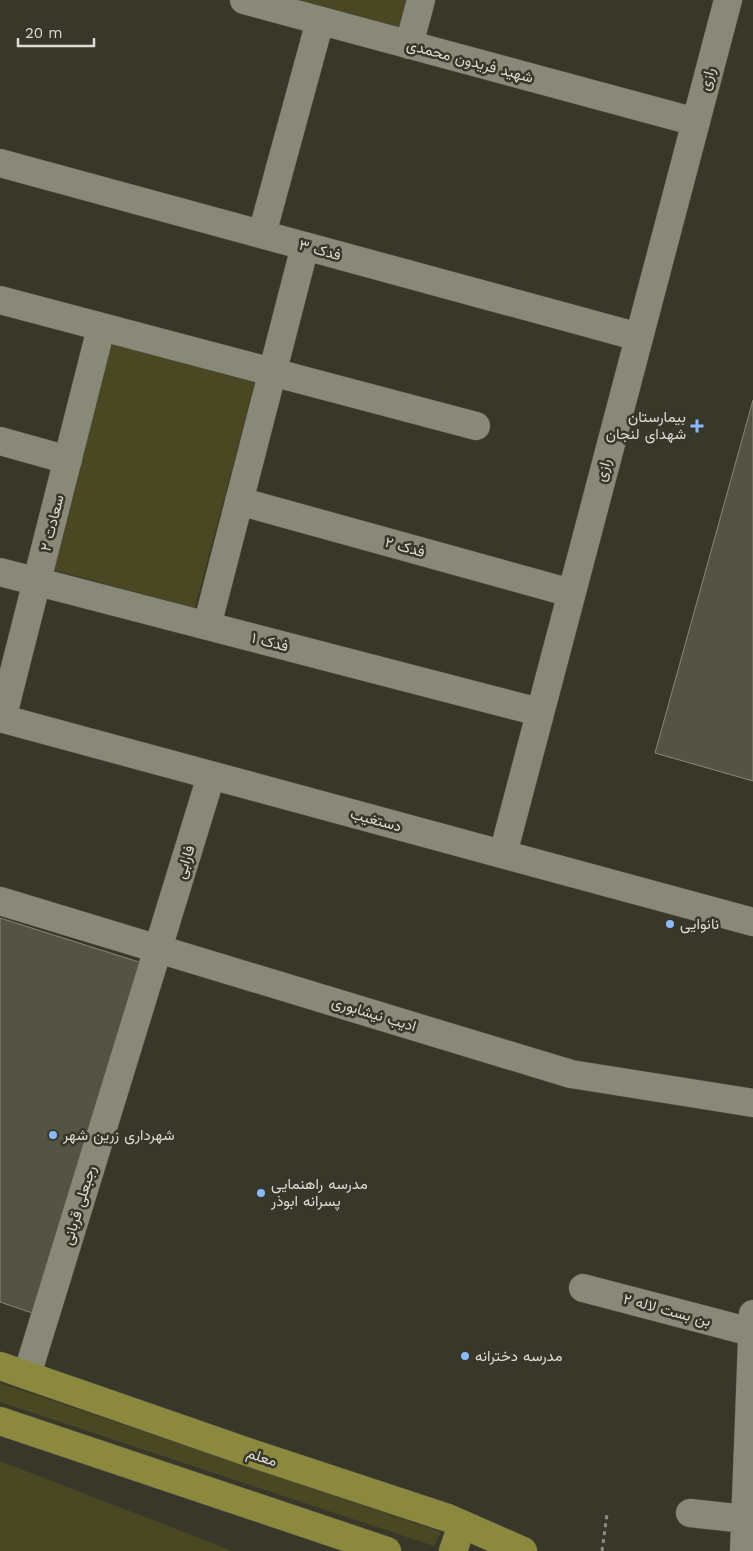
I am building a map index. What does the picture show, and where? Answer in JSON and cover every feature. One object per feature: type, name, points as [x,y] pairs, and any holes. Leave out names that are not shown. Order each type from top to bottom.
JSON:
[{"type":"main road","name":"معلم","points":[[0,1366],[462,1524],[523,1551]]},
{"type":"main road","points":[[0,1421],[387,1551]]},
{"type":"main road","points":[[453,1551],[462,1524]]},
{"type":"street","name":"شهید فریدون محمدی","points":[[244,0],[696,122]]},
{"type":"street","points":[[409,45],[421,0]]},
{"type":"street","name":"رازی","points":[[503,854],[728,0]]},
{"type":"street","points":[[262,234],[320,20]]},
{"type":"street","name":"فدک ۳","points":[[0,163],[639,336]]},
{"type":"street","points":[[207,626],[305,246]]},
{"type":"street","points":[[0,300],[476,426]]},
{"type":"street","name":"سعادت ۲","points":[[1,719],[101,328]]},
{"type":"street","points":[[0,441],[68,460]]},
{"type":"street","name":"فدک ۲","points":[[239,501],[571,593]]},
{"type":"street","name":"فدک ۱","points":[[0,572],[539,712]]},
{"type":"street","name":"دستغیب","points":[[1,719],[753,922]]},
{"type":"street","name":"فارابی","points":[[158,949],[211,776]]},
{"type":"street","name":"ادیب نیشابوری","points":[[0,901],[572,1074],[753,1103]]},
{"type":"street","name":"رجبعلی قربانی","points":[[27,1375],[158,949]]},
{"type":"street","name":"بن بست لاله ۲","points":[[583,1288],[752,1323]]},
{"type":"street","points":[[744,1551],[750,1435],[752,1323]]},
{"type":"street","points":[[690,1512],[745,1519]]},
{"type":"path","points":[[602,1551],[607,1514]]},
{"type":"shaded area","points":[[282,0],[409,0],[401,31]]},
{"type":"shaded area","points":[[110,343],[255,382],[195,608],[54,570]]},
{"type":"shaded area","points":[[0,1383],[441,1532],[434,1546],[0,1402]]},
{"type":"shaded area","points":[[0,1461],[233,1551],[0,1551]]},
{"type":"building","points":[[753,400],[753,781],[655,753]]},
{"type":"building","name":"شهرداری زرین شهر","points":[[0,918],[161,969],[47,1318],[0,1302]]},
{"type":"place","name":"بیمارستان شهدای لنجان","points":[[697,426]]},
{"type":"place","name":"نانوایی","points":[[670,924]]},
{"type":"place","name":"شهرداری زرین شهر","points":[[53,1135]]},
{"type":"place","name":"مدرسه راهنمایی پسرانه ابوذر","points":[[261,1193]]},
{"type":"place","name":"مدرسه دخترانه","points":[[465,1356]]}]
